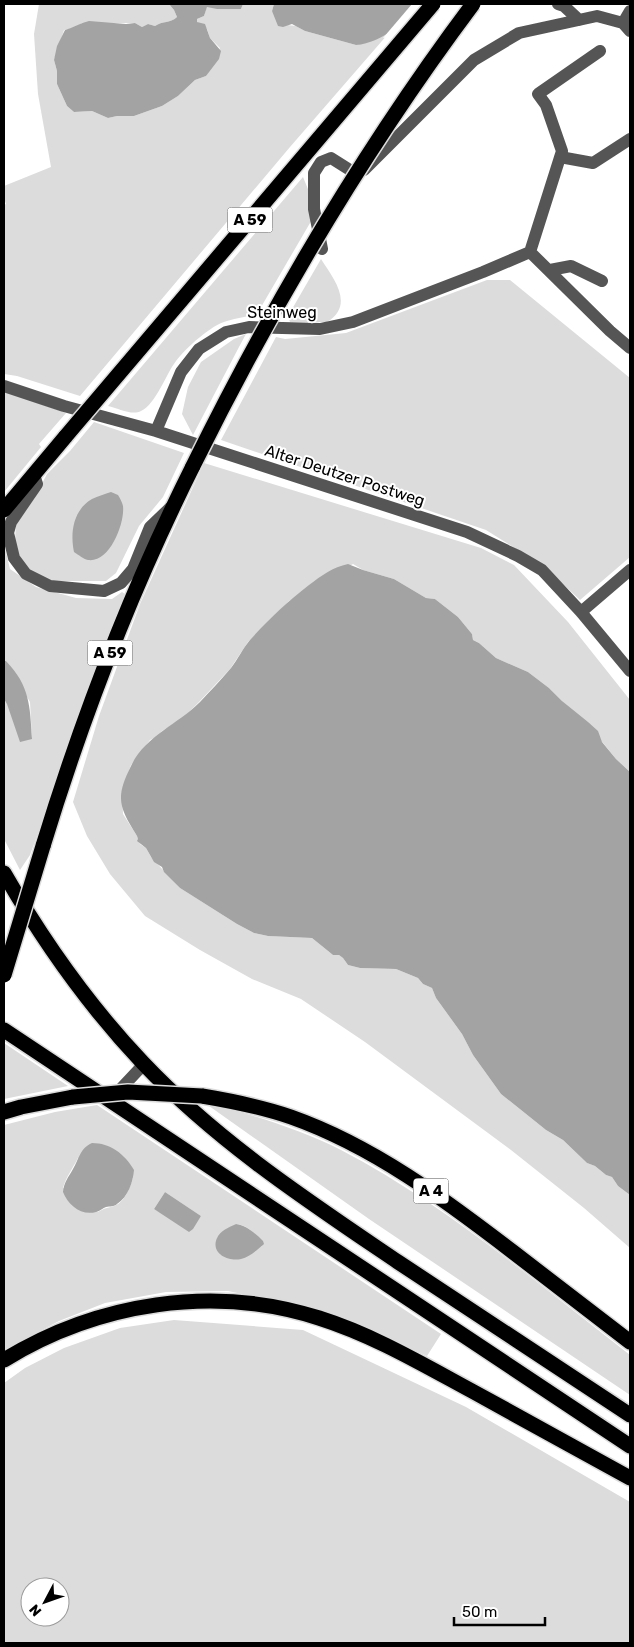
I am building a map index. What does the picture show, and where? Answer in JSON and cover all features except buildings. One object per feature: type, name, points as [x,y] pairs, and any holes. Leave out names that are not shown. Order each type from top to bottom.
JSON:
[{"type":"highway","name":"A 59","points":[[4,510],[433,4]]},
{"type":"highway","name":"A 59","points":[[4,975],[63,778],[90,703],[120,627],[175,503],[247,360],[310,248],[405,99],[473,4]]},
{"type":"highway","points":[[4,873],[26,912],[81,991],[111,1028],[144,1064],[237,1150],[280,1182],[630,1415]]},
{"type":"highway","points":[[4,1030],[630,1446]]},
{"type":"highway","name":"A 4","points":[[4,1112],[73,1096],[128,1092],[202,1096],[237,1102],[290,1117],[361,1148],[419,1183],[456,1208],[630,1342]]},
{"type":"highway","points":[[4,1360],[25,1347],[59,1331],[94,1318],[131,1309],[168,1303],[206,1301],[244,1303],[281,1308],[317,1317],[353,1330],[387,1346],[630,1478]]},
{"type":"street","points":[[558,4],[564,6],[579,20]]},
{"type":"street","points":[[322,249],[314,209],[314,173],[321,162],[331,158],[350,170],[364,170],[474,60],[519,33],[597,16],[626,27],[630,11]]},
{"type":"street","points":[[600,51],[538,94],[550,114],[562,151],[530,252],[610,331],[630,348]]},
{"type":"street","points":[[560,157],[593,163],[630,139]]},
{"type":"street","name":"Steinweg","points":[[156,430],[181,372],[199,349],[226,332],[249,327],[320,330],[354,322],[530,252]]},
{"type":"street","points":[[550,270],[572,266],[602,281]]},
{"type":"street","name":"Alter Deutzer Postweg","points":[[4,386],[64,406],[156,430],[467,532],[518,556],[542,570],[582,612],[630,671]]},
{"type":"street","points":[[34,475],[37,484],[11,522],[8,532],[14,558],[26,574],[50,586],[104,591],[121,583],[133,569],[150,527],[175,503]]},
{"type":"street","points":[[582,612],[630,570]]},
{"type":"street","points":[[109,1101],[144,1064]]},
{"type":"shaded area","points":[[39,4],[169,4],[174,10],[177,17],[155,26],[148,24],[142,27],[135,23],[82,23],[78,27],[64,30],[54,60],[57,71],[57,84],[67,106],[74,112],[92,111],[108,118],[134,116],[162,106],[178,96],[195,80],[206,76],[220,48],[210,38],[207,29],[197,22],[197,19],[204,16],[207,6],[241,9],[243,4],[274,4],[272,11],[287,25],[296,26],[305,31],[356,45],[388,34],[80,396],[17,376],[4,374],[4,205],[6,204],[4,186],[51,167],[38,94],[34,34]]},
{"type":"shaded area","points":[[169,4],[243,4],[241,9],[207,7],[204,16],[197,19],[197,22],[205,24],[210,38],[221,51],[219,59],[206,76],[195,80],[178,96],[162,106],[134,116],[108,118],[92,111],[74,112],[67,106],[57,84],[57,71],[54,60],[57,46],[65,30],[89,21],[135,23],[142,27],[148,24],[155,26],[177,17]]},
{"type":"shaded area","points":[[274,4],[426,4],[385,35],[376,40],[356,45],[305,31],[292,24],[283,27],[278,26],[272,11]]},
{"type":"shaded area","points":[[303,177],[317,211],[257,314],[221,323],[199,338],[176,361],[156,396],[141,411],[133,413],[108,406]]},
{"type":"shaded area","points":[[321,259],[336,283],[341,300],[340,308],[327,322],[290,322],[288,316]]},
{"type":"shaded area","points":[[487,280],[510,280],[630,378],[630,557],[580,600],[544,566],[486,530],[221,440],[276,337],[285,339],[346,333]]},
{"type":"shaded area","points":[[246,334],[193,435],[182,414],[188,387],[201,362],[234,339]]},
{"type":"shaded area","points":[[4,391],[66,413],[39,444],[41,447],[4,492]]},
{"type":"shaded area","points":[[94,422],[184,453],[163,497],[139,526],[116,573],[106,581],[51,581],[33,573],[20,558],[15,541],[16,522],[34,499],[47,474],[70,451]]},
{"type":"shaded area","points":[[204,463],[481,548],[514,565],[568,622],[630,700],[630,772],[549,688],[528,672],[496,658],[473,640],[472,634],[458,617],[435,599],[426,598],[394,579],[363,570],[353,564],[289,601],[248,642],[230,669],[183,718],[150,740],[131,765],[122,790],[123,814],[140,844],[146,848],[151,857],[180,888],[254,933],[268,936],[312,938],[333,955],[339,955],[343,958],[348,965],[360,968],[396,969],[418,978],[423,984],[432,988],[436,998],[462,1034],[473,1055],[501,1094],[546,1130],[563,1140],[587,1163],[612,1177],[618,1186],[630,1195],[630,1248],[584,1208],[511,1150],[365,1042],[301,999],[252,979],[145,916],[110,874],[87,836],[73,802],[99,716],[140,604]]},
{"type":"shaded area","points":[[111,492],[118,495],[123,506],[119,531],[109,549],[103,555],[96,559],[88,560],[74,552],[72,537],[74,522],[81,509],[92,499]]},
{"type":"shaded area","points":[[4,544],[10,569],[36,587],[76,598],[112,599],[122,592],[125,594],[30,855],[20,870],[4,839],[4,699],[32,738],[30,702],[6,661],[4,661]]},
{"type":"shaded area","points":[[348,564],[394,579],[426,598],[435,599],[458,617],[472,634],[473,640],[496,658],[528,672],[588,722],[598,731],[602,742],[616,759],[630,772],[630,1195],[618,1186],[612,1177],[587,1163],[563,1140],[546,1130],[501,1094],[473,1055],[462,1034],[436,998],[432,988],[423,984],[418,978],[396,969],[360,968],[348,965],[339,955],[333,955],[312,938],[268,936],[254,933],[237,924],[180,888],[164,872],[162,867],[154,862],[146,848],[137,841],[137,836],[126,817],[121,802],[123,786],[131,766],[144,747],[200,702],[231,668],[250,640],[285,605],[323,575],[337,567]]},
{"type":"shaded area","points":[[4,661],[14,670],[24,688],[29,706],[32,739],[20,742],[4,699]]},
{"type":"shaded area","points":[[4,1043],[68,1086],[4,1099]]},
{"type":"shaded area","points":[[202,1101],[273,1122],[341,1150],[380,1172],[454,1220],[630,1355],[630,1395],[369,1219]]},
{"type":"shaded area","points":[[97,1105],[441,1334],[427,1356],[374,1331],[285,1303],[228,1291],[166,1292],[105,1303],[59,1321],[4,1350],[4,1125],[55,1112]],"holes":[[[78,1158],[133,1178],[121,1202],[98,1212],[63,1188]],[[165,1192],[201,1216],[192,1228],[154,1209]],[[236,1224],[245,1226],[255,1234],[262,1246],[258,1248],[217,1238],[225,1230]]]},
{"type":"shaded area","points":[[92,1143],[105,1145],[116,1150],[122,1154],[134,1170],[129,1189],[121,1201],[115,1206],[90,1213],[80,1211],[72,1205],[63,1192],[65,1183],[80,1154]]},
{"type":"shaded area","points":[[165,1192],[201,1216],[189,1232],[154,1209]]},
{"type":"shaded area","points":[[236,1224],[251,1230],[264,1244],[248,1257],[236,1260],[222,1256],[216,1248],[216,1244],[220,1233]]},
{"type":"shaded area","points":[[174,1320],[303,1330],[466,1407],[630,1502],[630,1643],[4,1643],[4,1383],[25,1368],[64,1348],[120,1328]]},
{"type":"pier","points":[[412,4],[429,4],[408,26],[389,37],[383,38]]}]
